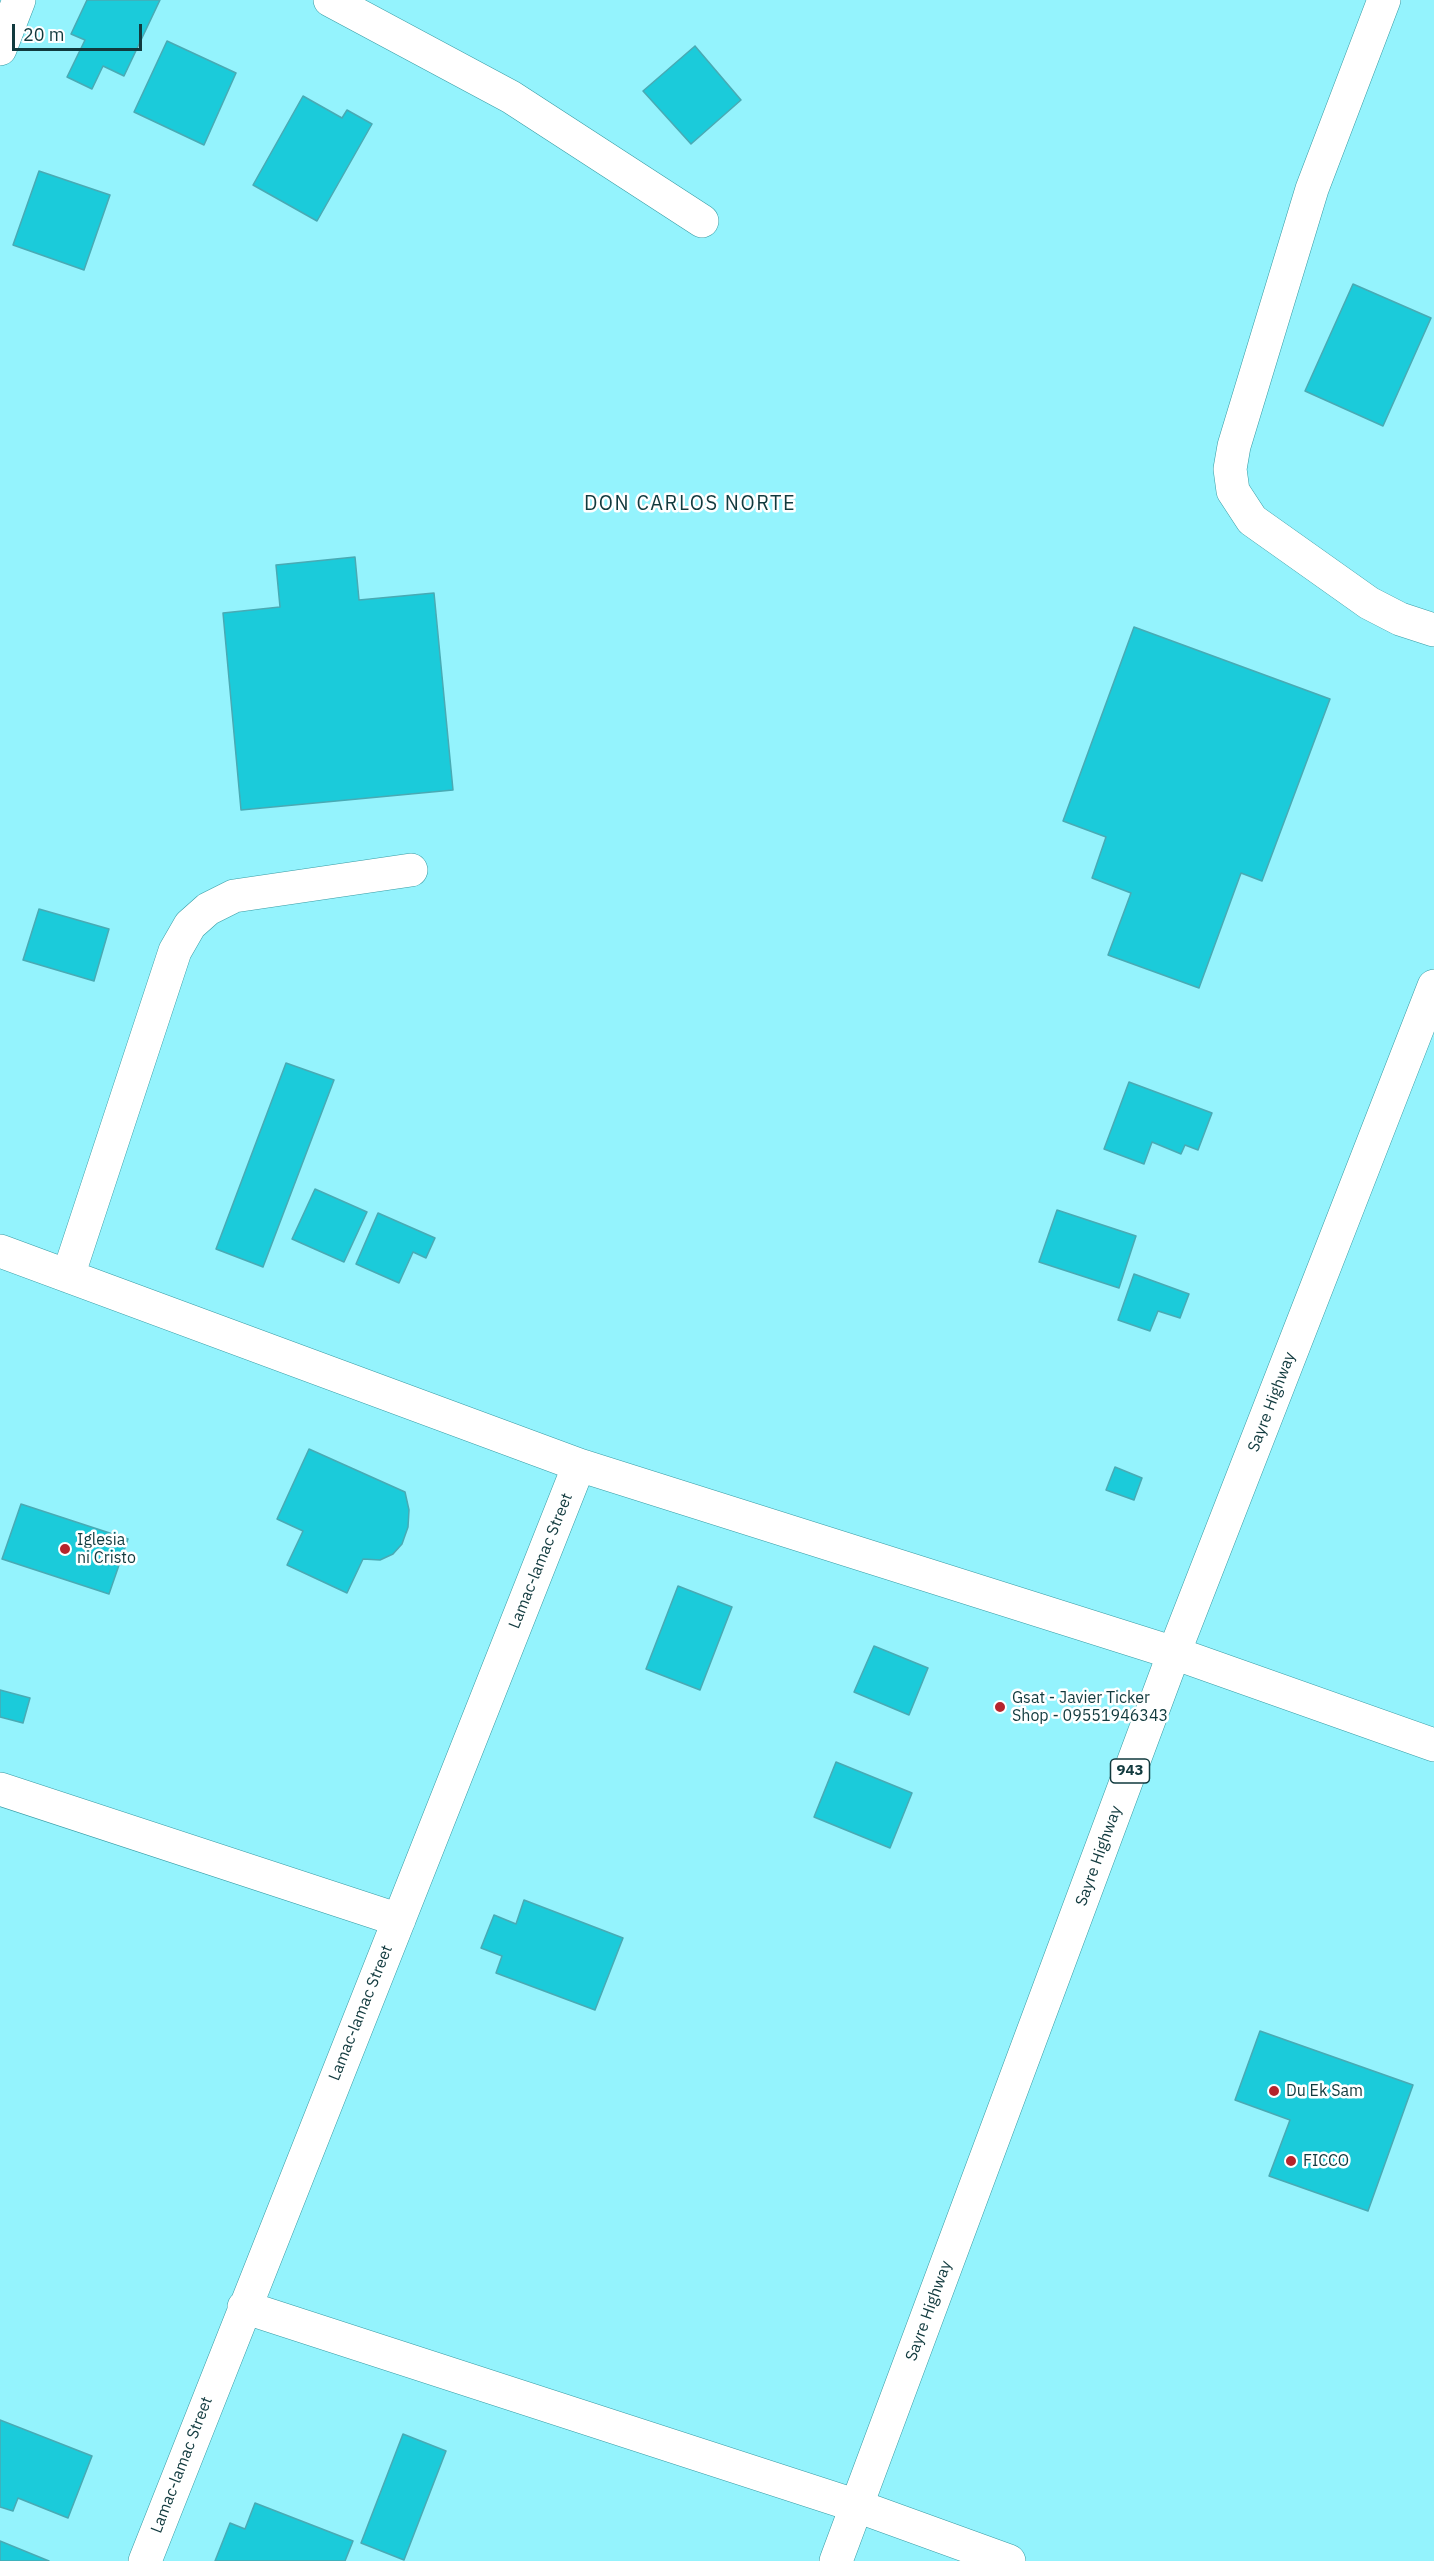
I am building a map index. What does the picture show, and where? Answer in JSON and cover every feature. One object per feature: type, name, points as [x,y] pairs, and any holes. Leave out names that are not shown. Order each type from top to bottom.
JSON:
[{"type":"main road","points":[[0,49],[19,0]]},
{"type":"main road","points":[[330,0],[511,97],[702,221]]},
{"type":"main road","points":[[1384,0],[1312,189],[1234,446],[1230,469],[1233,491],[1252,520],[1370,603],[1400,619],[1434,630]]},
{"type":"main road","points":[[68,1276],[175,951],[190,925],[208,909],[234,896],[411,870]]},
{"type":"main road","name":"Sayre Highway","points":[[836,2561],[1174,1653],[1425,1034],[1434,986]]},
{"type":"main road","points":[[0,1251],[579,1466],[1174,1653],[1434,1745]]},
{"type":"main road","name":"Lamac-lamac Street","points":[[145,2561],[579,1466]]},
{"type":"main road","points":[[0,1788],[399,1920]]},
{"type":"main road","points":[[244,2307],[857,2506],[1009,2561]]},
{"type":"building","points":[[87,0],[160,0],[124,76],[103,66],[92,89],[67,77],[85,40],[71,34]]},
{"type":"building","points":[[167,41],[236,73],[204,145],[134,112]]},
{"type":"building","points":[[695,46],[741,100],[691,144],[643,91]]},
{"type":"building","points":[[303,96],[342,118],[347,110],[372,124],[317,221],[253,185]]},
{"type":"building","points":[[39,171],[110,195],[84,270],[13,245]]},
{"type":"building","points":[[1353,284],[1431,318],[1383,426],[1305,391]]},
{"type":"building","points":[[355,557],[359,600],[434,593],[453,790],[241,810],[223,613],[280,607],[276,565]]},
{"type":"building","points":[[1134,627],[1330,699],[1262,881],[1241,873],[1199,988],[1108,955],[1131,893],[1092,878],[1106,837],[1063,821]]},
{"type":"building","points":[[39,909],[109,929],[94,981],[23,960]]},
{"type":"building","points":[[286,1063],[334,1080],[263,1267],[216,1249]]},
{"type":"building","points":[[1129,1082],[1212,1113],[1198,1150],[1185,1145],[1181,1154],[1152,1142],[1144,1164],[1104,1149]]},
{"type":"building","points":[[315,1189],[367,1212],[344,1262],[292,1239]]},
{"type":"building","points":[[1057,1210],[1136,1236],[1119,1288],[1039,1262]]},
{"type":"building","points":[[378,1213],[435,1238],[426,1258],[413,1252],[399,1283],[356,1264]]},
{"type":"building","points":[[1134,1274],[1189,1294],[1180,1318],[1158,1311],[1150,1331],[1118,1320]]},
{"type":"building","points":[[309,1449],[405,1492],[409,1510],[408,1527],[402,1544],[393,1554],[380,1560],[363,1559],[347,1593],[287,1565],[303,1531],[277,1519]]},
{"type":"building","points":[[1115,1467],[1142,1478],[1134,1500],[1106,1490]]},
{"type":"building","points":[[21,1504],[128,1539],[109,1594],[2,1559]]},
{"type":"building","points":[[678,1586],[732,1607],[700,1690],[646,1669]]},
{"type":"building","points":[[874,1646],[928,1668],[909,1715],[854,1692]]},
{"type":"building","points":[[0,1690],[30,1698],[23,1723],[0,1717]]},
{"type":"building","points":[[836,1762],[912,1793],[890,1848],[814,1817]]},
{"type":"building","points":[[524,1900],[623,1938],[595,2010],[496,1973],[502,1956],[481,1948],[494,1915],[516,1924]]},
{"type":"building","points":[[1260,2031],[1413,2085],[1368,2211],[1269,2176],[1290,2120],[1235,2100]]},
{"type":"building","points":[[0,2420],[92,2456],[68,2518],[18,2498],[13,2511],[0,2507]]},
{"type":"building","points":[[403,2434],[446,2451],[404,2560],[361,2543]]},
{"type":"building","points":[[255,2503],[353,2541],[345,2561],[215,2561],[230,2523],[245,2529]]},
{"type":"building","points":[[0,2541],[49,2561],[0,2561]]},
{"type":"place","name":"Iglesia ni Cristo","points":[[65,1549]]},
{"type":"place","name":"Gsat - Javier Ticker Shop - 09551946343","points":[[1000,1707]]},
{"type":"place","name":"Du Ek Sam","points":[[1274,2091]]},
{"type":"place","name":"FICCO","points":[[1291,2161]]},
{"type":"district","name":"DON CARLOS NORTE","points":[[690,504]]}]
